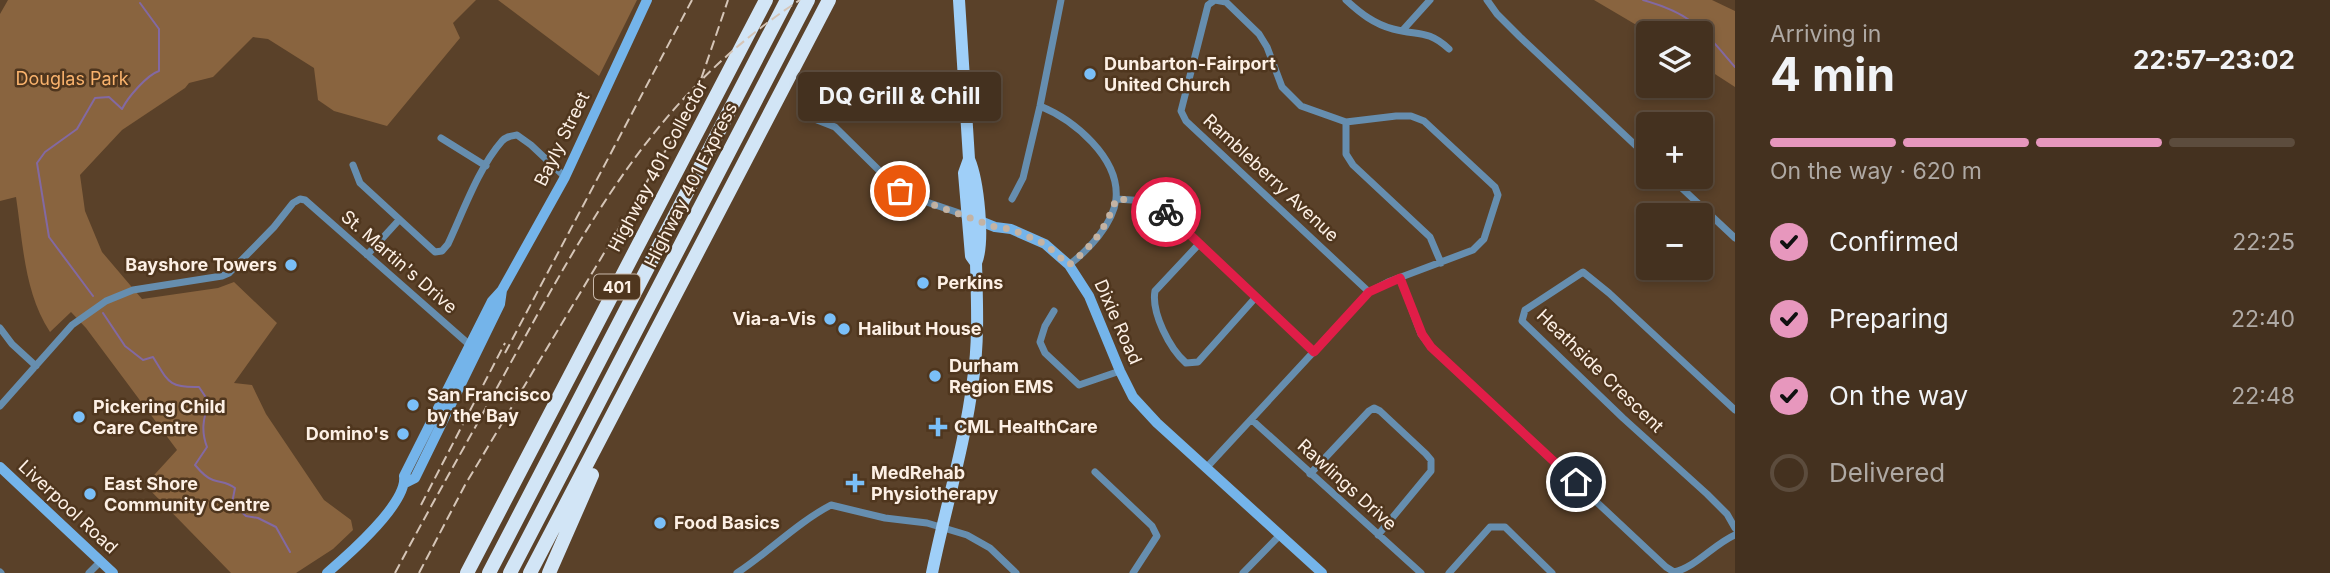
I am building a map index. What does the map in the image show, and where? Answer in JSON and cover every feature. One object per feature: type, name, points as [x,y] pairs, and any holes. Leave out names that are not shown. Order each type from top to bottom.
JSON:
[{"type":"highway","name":"Highway 401 Collector","points":[[467,573],[766,0]]},
{"type":"highway","name":"Highway 401 Express","points":[[489,573],[787,0]]},
{"type":"highway","name":"Highway 401 Express","points":[[510,573],[808,0]]},
{"type":"highway","points":[[530,573],[829,0]]},
{"type":"highway","points":[[549,573],[621,401]]},
{"type":"main road","points":[[932,573],[967,419],[977,339],[976,262],[980,254],[974,218],[973,170],[969,159],[960,0]]},
{"type":"street","name":"Bayly Street","points":[[327,573],[368,536],[405,483],[404,476],[474,348],[492,301],[502,290],[565,177],[648,0]]},
{"type":"street","points":[[1012,199],[1023,178],[1061,0]]},
{"type":"street","name":"Rambleberry Avenue","points":[[1207,467],[1369,292],[1473,250],[1484,239],[1498,195],[1495,187],[1424,121],[1404,116],[1346,122],[1301,106],[1282,87],[1267,47],[1259,34],[1226,2],[1215,0],[1208,5],[1181,111],[1186,121],[1369,292]]},
{"type":"street","points":[[1346,0],[1376,23],[1402,31],[1430,35],[1449,49]]},
{"type":"street","points":[[1402,31],[1430,0]]},
{"type":"street","points":[[1487,0],[1497,15],[1636,146]]},
{"type":"street","points":[[1040,106],[1068,120],[1101,154],[1110,168],[1116,199],[1108,222],[1099,235],[1069,265]]},
{"type":"street","name":"Dixie Road","points":[[812,118],[835,127],[903,194],[995,227],[1011,229],[1045,244],[1069,265],[1089,296],[1133,397],[1157,423],[1322,573]]},
{"type":"street","points":[[1346,122],[1346,155],[1353,165],[1430,237],[1441,263]]},
{"type":"street","points":[[353,165],[360,183],[435,251],[442,251],[448,244],[486,166],[502,141],[509,136],[517,135],[531,145],[565,177]]},
{"type":"street","points":[[441,138],[486,166]]},
{"type":"street","points":[[1683,189],[1735,238]]},
{"type":"street","name":"St. Martin's Drive","points":[[36,366],[72,325],[106,300],[134,290],[229,273],[274,227],[293,203],[300,199],[305,200],[474,348]]},
{"type":"street","points":[[1116,199],[1147,201],[1161,208],[1314,352]]},
{"type":"street","points":[[367,255],[399,220]]},
{"type":"street","points":[[1199,244],[1155,292],[1153,300],[1176,354],[1186,363],[1198,362],[1256,298]]},
{"type":"street","name":"Heathside Crescent","points":[[1735,410],[1583,272],[1525,310],[1522,321],[1707,494],[1727,514],[1735,528]]},
{"type":"street","points":[[1400,278],[1422,334],[1431,347],[1666,567],[1674,572],[1683,570],[1722,540],[1735,535]]},
{"type":"street","points":[[1054,311],[1040,342],[1045,353],[1079,385],[1120,371]]},
{"type":"street","points":[[0,328],[12,344],[36,366],[0,406]]},
{"type":"street","points":[[1310,474],[1369,411],[1374,408],[1380,411],[1426,454],[1431,460],[1431,471],[1378,535]]},
{"type":"street","name":"Rawlings Drive","points":[[1252,420],[1421,573]]},
{"type":"street","name":"Liverpool Road","points":[[0,467],[113,573]]},
{"type":"street","points":[[1095,472],[1152,526],[1157,536],[1133,573]]},
{"type":"street","points":[[737,573],[775,546],[807,517],[831,505],[885,518],[927,523],[967,535],[990,548],[1016,573]]},
{"type":"street","points":[[1449,573],[1490,527],[1500,526],[1505,527],[1552,573]]},
{"type":"street","points":[[1243,573],[1281,534]]},
{"type":"street","points":[[89,573],[100,562]]},
{"type":"green space","name":"Douglas Park","points":[[8,0],[476,0],[453,23],[460,38],[387,126],[334,111],[318,100],[314,68],[268,39],[253,37],[213,77],[189,83],[122,130],[80,175],[85,211],[102,252],[142,299],[218,288],[234,282],[277,323],[234,383],[252,385],[266,414],[324,500],[351,520],[353,530],[333,549],[296,573],[231,573],[145,485],[177,450],[86,328],[71,312],[50,332],[41,317],[26,267],[16,197],[0,201],[0,14]]},
{"type":"green space","points":[[498,0],[637,0],[599,76]]},
{"type":"green space","points":[[1594,0],[1712,0],[1735,11],[1735,87],[1713,73],[1713,21],[1636,21],[1636,25]]},
{"type":"waterway","points":[[1643,0],[1674,11],[1695,24],[1735,67]]},
{"type":"waterway","points":[[93,296],[49,237],[37,163],[45,152],[77,129],[95,98],[109,97],[122,109],[138,87],[159,71],[159,29],[140,3]]},
{"type":"waterway","points":[[103,313],[125,346],[143,360],[153,357],[170,381],[181,386],[199,387],[209,402],[204,425],[207,447],[195,465],[208,478],[235,488],[232,503],[246,516],[258,518],[276,527],[290,552]]},
{"type":"railway","points":[[505,353],[692,0]]},
{"type":"railway","points":[[419,573],[465,485],[673,138],[698,88],[728,0]]},
{"type":"railway","points":[[395,573],[569,259],[631,163],[666,118],[706,76],[750,36],[800,0]]},
{"type":"railway","points":[[421,505],[505,343]]},
{"type":"way so far","points":[[900,191],[995,227],[1011,229],[1045,244],[1069,265],[1099,235],[1108,222],[1116,199],[1147,201],[1166,212]]},
{"type":"place","name":"Dunbarton-Fairport United Church","points":[[1090,74]]},
{"type":"place","name":"DQ Grill & Chill","points":[[900,191]]},
{"type":"place","name":"Bayshore Towers","points":[[291,265]]},
{"type":"place","name":"Perkins","points":[[923,283]]},
{"type":"place","name":"Via-a-Vis","points":[[830,319]]},
{"type":"place","name":"Halibut House","points":[[844,329]]},
{"type":"place","name":"Durham Region EMS","points":[[935,376]]},
{"type":"place","name":"San Francisco by the Bay","points":[[413,405]]},
{"type":"place","name":"Pickering Child Care Centre","points":[[79,417]]},
{"type":"place","name":"CML HealthCare","points":[[938,427]]},
{"type":"place","name":"Domino's","points":[[403,434]]},
{"type":"place","name":"MedRehab Physiotherapy","points":[[855,483]]},
{"type":"place","name":"East Shore Community Centre","points":[[90,494]]},
{"type":"place","name":"Food Basics","points":[[660,523]]},
{"type":"route","points":[[1166,212],[1314,352],[1369,292],[1400,278],[1422,334],[1431,347],[1576,482]]}]
